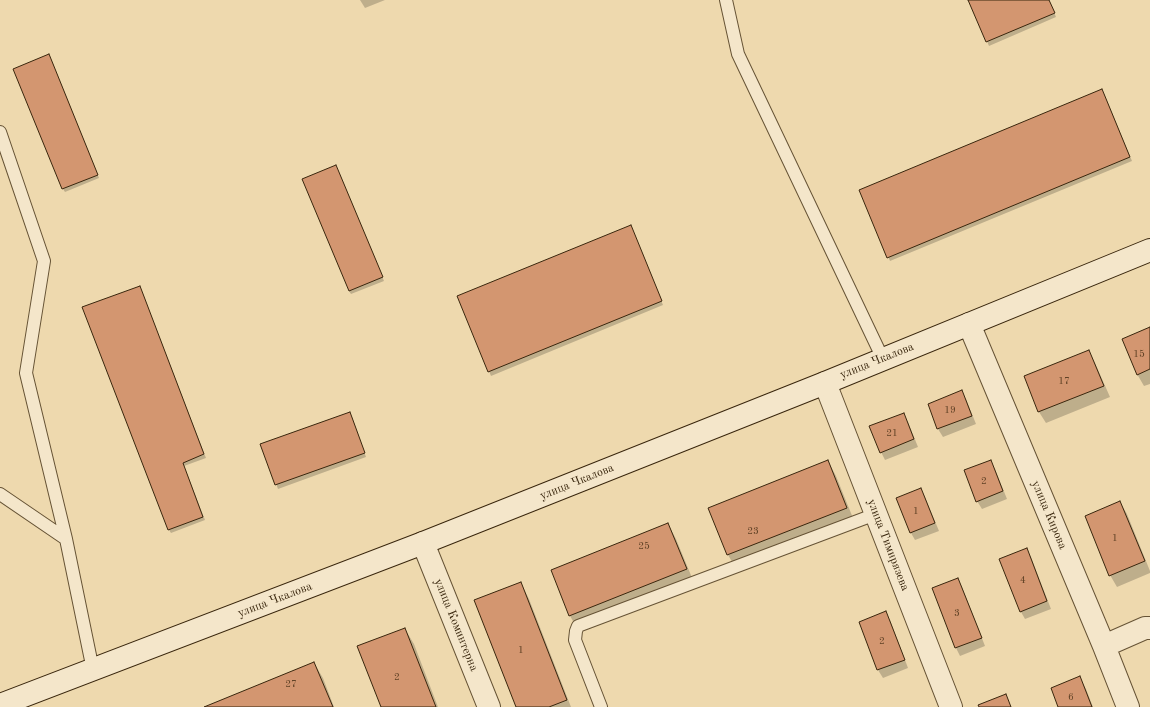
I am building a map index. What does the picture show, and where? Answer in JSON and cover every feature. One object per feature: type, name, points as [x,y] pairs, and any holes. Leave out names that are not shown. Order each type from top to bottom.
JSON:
[{"type":"main road","name":"улица Чкалова","points":[[0,705],[423,543],[825,383],[1150,250]]},
{"type":"main road","name":"улица Кирова","points":[[969,324],[1104,646],[1128,707]]},
{"type":"main road","name":"улица Тимирязева","points":[[825,383],[951,707]]},
{"type":"main road","name":"улица Коминтерна","points":[[423,543],[489,707]]},
{"type":"main road","points":[[1104,646],[1145,628],[1150,628]]},
{"type":"lane","points":[[726,0],[738,54],[883,359]]},
{"type":"lane","points":[[0,132],[44,261],[26,373],[66,539],[93,670]]},
{"type":"lane","points":[[0,494],[66,539]]},
{"type":"lane","points":[[601,707],[575,640],[578,626],[876,514]]},
{"type":"building","points":[[968,0],[1049,0],[1055,13],[986,42]]},
{"type":"building","points":[[49,54],[98,175],[62,189],[13,69]]},
{"type":"building","points":[[1102,89],[1130,157],[887,258],[859,190]]},
{"type":"building","points":[[336,165],[383,277],[349,291],[302,179]]},
{"type":"building","points":[[631,225],[662,301],[488,372],[457,296]]},
{"type":"building","points":[[140,286],[204,454],[183,463],[203,517],[168,530],[82,307]]},
{"type":"building","points":[[1150,327],[1150,369],[1137,375],[1122,339]]},
{"type":"building","points":[[1089,350],[1104,386],[1038,412],[1024,376]]},
{"type":"building","points":[[962,390],[972,416],[937,429],[928,404]]},
{"type":"building","points":[[350,412],[365,453],[275,485],[260,444]]},
{"type":"building","points":[[904,413],[914,439],[880,453],[869,426]]},
{"type":"building","points":[[828,460],[847,508],[727,555],[708,508]]},
{"type":"building","points":[[991,460],[1003,491],[976,502],[964,470]]},
{"type":"building","points":[[921,488],[935,523],[910,533],[896,498]]},
{"type":"building","points":[[1120,501],[1145,561],[1109,576],[1085,516]]},
{"type":"building","points":[[668,523],[687,569],[569,616],[551,570]]},
{"type":"building","points":[[1027,548],[1047,601],[1020,612],[999,559]]},
{"type":"building","points":[[958,578],[982,638],[955,648],[932,588]]},
{"type":"building","points":[[521,582],[567,700],[549,707],[516,707],[474,600]]},
{"type":"building","points":[[886,611],[905,660],[877,670],[859,622]]},
{"type":"building","points":[[405,628],[436,707],[381,707],[357,646]]},
{"type":"building","points":[[314,662],[333,707],[204,707]]},
{"type":"building","points":[[1080,676],[1092,707],[1058,707],[1051,688]]},
{"type":"building","points":[[1006,694],[1011,707],[979,707],[978,705]]}]
